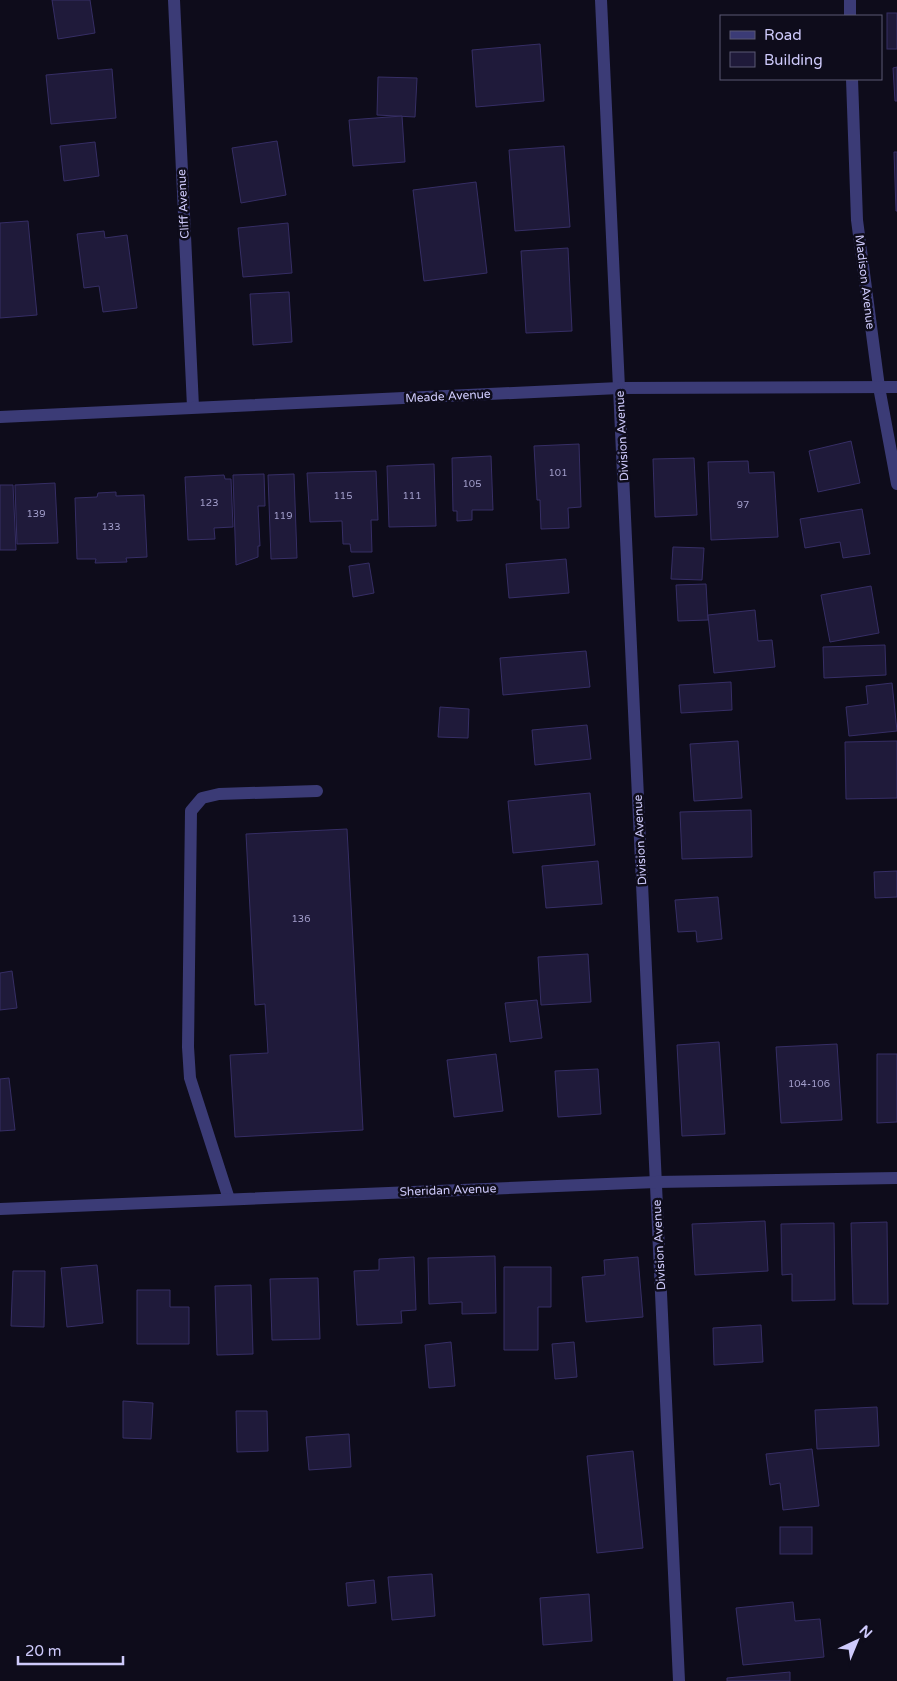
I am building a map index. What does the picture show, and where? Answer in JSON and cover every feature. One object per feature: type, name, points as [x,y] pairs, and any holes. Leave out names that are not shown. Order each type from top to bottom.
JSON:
[{"type":"street","name":"Cliff Avenue","points":[[174,0],[193,407]]},
{"type":"street","name":"Division Avenue","points":[[602,0],[679,1681]]},
{"type":"street","points":[[850,0],[850,15]]},
{"type":"street","name":"Madison Avenue","points":[[852,80],[857,220],[878,387],[897,484]]},
{"type":"street","name":"Meade Avenue","points":[[0,417],[620,388],[897,387]]},
{"type":"street","points":[[229,1199],[190,1078],[188,1047],[191,811],[202,798],[219,794],[317,791]]},
{"type":"street","name":"Sheridan Avenue","points":[[0,1209],[656,1182],[897,1178]]},
{"type":"building","points":[[52,0],[90,0],[95,33],[58,39]]},
{"type":"building","points":[[887,13],[897,13],[897,49],[887,49]]},
{"type":"building","points":[[540,44],[544,101],[476,107],[472,50]]},
{"type":"building","points":[[897,67],[897,101],[895,101],[893,68]]},
{"type":"building","points":[[112,69],[116,118],[51,124],[46,75]]},
{"type":"building","points":[[378,77],[417,78],[415,117],[377,115]]},
{"type":"building","points":[[402,116],[405,162],[353,166],[349,120]]},
{"type":"building","points":[[277,141],[286,195],[241,203],[232,148]]},
{"type":"building","points":[[95,142],[99,176],[64,181],[60,146]]},
{"type":"building","points":[[564,146],[570,227],[515,231],[509,150]]},
{"type":"building","points":[[894,152],[897,152],[897,211],[896,211]]},
{"type":"building","points":[[476,182],[487,273],[424,281],[413,190]]},
{"type":"building","points":[[28,221],[37,315],[0,318],[0,223]]},
{"type":"building","points":[[288,223],[292,273],[243,277],[238,228]]},
{"type":"building","points":[[104,231],[105,238],[127,235],[137,308],[103,312],[99,286],[84,288],[77,234]]},
{"type":"building","points":[[568,248],[572,331],[526,333],[521,251]]},
{"type":"building","points":[[289,292],[292,342],[253,345],[250,294]]},
{"type":"building","points":[[851,441],[860,483],[818,492],[809,451]]},
{"type":"building","points":[[579,444],[581,507],[568,508],[569,528],[541,529],[540,500],[537,500],[534,446]]},
{"type":"building","points":[[491,456],[493,510],[472,510],[472,520],[457,521],[457,511],[453,511],[452,458]]},
{"type":"building","points":[[694,458],[697,515],[655,517],[653,459]]},
{"type":"building","points":[[748,461],[749,473],[774,472],[778,537],[711,540],[708,462]]},
{"type":"building","points":[[434,464],[436,526],[389,527],[387,466]]},
{"type":"building","points":[[376,471],[378,520],[371,520],[372,552],[351,552],[350,544],[343,544],[342,521],[310,522],[307,473]]},
{"type":"building","points":[[264,474],[265,506],[258,506],[260,546],[258,546],[258,557],[236,565],[233,475]]},
{"type":"building","points":[[294,474],[297,558],[271,559],[268,475]]},
{"type":"building","points":[[224,475],[225,479],[231,479],[233,527],[214,528],[215,539],[188,540],[185,477]]},
{"type":"building","points":[[55,483],[58,543],[17,544],[15,485]]},
{"type":"building","points":[[0,485],[13,485],[16,550],[0,550]]},
{"type":"building","points":[[116,492],[116,496],[144,495],[147,557],[126,558],[127,562],[95,563],[96,559],[77,559],[75,498],[97,497],[98,493]]},
{"type":"building","points":[[862,509],[870,554],[843,558],[840,542],[805,548],[800,519]]},
{"type":"building","points":[[673,547],[704,548],[702,580],[671,579]]},
{"type":"building","points":[[566,559],[569,593],[509,598],[506,564]]},
{"type":"building","points":[[369,563],[374,593],[353,597],[349,566]]},
{"type":"building","points":[[706,584],[708,620],[678,621],[676,585]]},
{"type":"building","points":[[871,586],[879,633],[830,642],[821,595]]},
{"type":"building","points":[[755,610],[758,641],[772,640],[775,667],[714,673],[708,615]]},
{"type":"building","points":[[885,645],[886,675],[824,678],[823,647]]},
{"type":"building","points":[[586,651],[590,687],[503,695],[500,658]]},
{"type":"building","points":[[731,682],[732,710],[681,713],[679,685]]},
{"type":"building","points":[[892,683],[897,731],[849,736],[846,707],[868,704],[866,686]]},
{"type":"building","points":[[440,707],[469,709],[468,738],[438,737]]},
{"type":"building","points":[[587,725],[591,759],[535,765],[532,730]]},
{"type":"building","points":[[738,741],[742,798],[694,801],[690,744]]},
{"type":"building","points":[[897,741],[897,798],[846,799],[845,742]]},
{"type":"building","points":[[590,793],[595,845],[513,853],[508,801]]},
{"type":"building","points":[[751,810],[752,857],[682,859],[680,812]]},
{"type":"building","points":[[347,829],[363,1130],[235,1137],[230,1055],[268,1053],[265,1004],[255,1005],[246,834]]},
{"type":"building","points":[[598,861],[602,904],[546,908],[542,866]]},
{"type":"building","points":[[897,871],[897,897],[875,898],[874,872]]},
{"type":"building","points":[[718,897],[722,939],[697,942],[696,931],[678,932],[675,900]]},
{"type":"building","points":[[588,954],[591,1002],[541,1005],[538,957]]},
{"type":"building","points":[[12,971],[17,1008],[0,1010],[0,973]]},
{"type":"building","points":[[537,1000],[542,1038],[510,1042],[505,1003]]},
{"type":"building","points":[[719,1042],[725,1134],[682,1136],[677,1045]]},
{"type":"building","points":[[837,1044],[842,1120],[781,1123],[776,1047]]},
{"type":"building","points":[[496,1054],[503,1111],[454,1117],[447,1060]]},
{"type":"building","points":[[877,1054],[897,1054],[897,1122],[877,1123]]},
{"type":"building","points":[[598,1069],[601,1114],[558,1117],[555,1071]]},
{"type":"building","points":[[9,1078],[15,1130],[0,1131],[0,1079]]},
{"type":"building","points":[[765,1221],[768,1271],[695,1275],[692,1224]]},
{"type":"building","points":[[887,1222],[888,1304],[853,1304],[851,1223]]},
{"type":"building","points":[[834,1223],[835,1300],[792,1301],[792,1274],[782,1275],[781,1224]]},
{"type":"building","points":[[495,1256],[496,1313],[462,1314],[462,1302],[429,1304],[428,1258]]},
{"type":"building","points":[[414,1257],[416,1310],[401,1311],[402,1323],[357,1325],[354,1271],[379,1270],[379,1259]]},
{"type":"building","points":[[638,1257],[643,1317],[586,1322],[582,1277],[605,1275],[604,1260]]},
{"type":"building","points":[[97,1265],[103,1323],[67,1327],[61,1268]]},
{"type":"building","points":[[504,1267],[551,1267],[551,1307],[538,1307],[538,1350],[504,1350]]},
{"type":"building","points":[[13,1271],[45,1271],[44,1327],[11,1326]]},
{"type":"building","points":[[318,1278],[320,1339],[272,1340],[270,1279]]},
{"type":"building","points":[[251,1285],[253,1354],[217,1355],[215,1286]]},
{"type":"building","points":[[137,1290],[170,1290],[170,1307],[189,1307],[189,1344],[137,1344]]},
{"type":"building","points":[[761,1325],[763,1362],[714,1365],[713,1328]]},
{"type":"building","points":[[451,1342],[455,1386],[429,1388],[425,1345]]},
{"type":"building","points":[[574,1342],[577,1377],[555,1379],[552,1344]]},
{"type":"building","points":[[123,1401],[153,1403],[151,1439],[123,1438]]},
{"type":"building","points":[[877,1407],[879,1446],[817,1449],[815,1410]]},
{"type":"building","points":[[236,1411],[267,1411],[268,1451],[237,1452]]},
{"type":"building","points":[[349,1434],[351,1467],[309,1470],[306,1437]]},
{"type":"building","points":[[812,1449],[819,1506],[783,1510],[780,1483],[770,1485],[766,1454]]},
{"type":"building","points":[[633,1451],[643,1548],[597,1553],[587,1456]]},
{"type":"building","points":[[780,1527],[812,1527],[812,1554],[780,1554]]},
{"type":"building","points":[[432,1574],[435,1616],[392,1620],[388,1577]]},
{"type":"building","points":[[374,1580],[376,1603],[348,1606],[346,1583]]},
{"type":"building","points":[[589,1594],[592,1641],[543,1645],[540,1598]]},
{"type":"building","points":[[793,1602],[795,1621],[820,1619],[824,1657],[743,1665],[736,1608]]},
{"type":"building","points":[[790,1672],[790,1681],[727,1681],[727,1678]]}]
